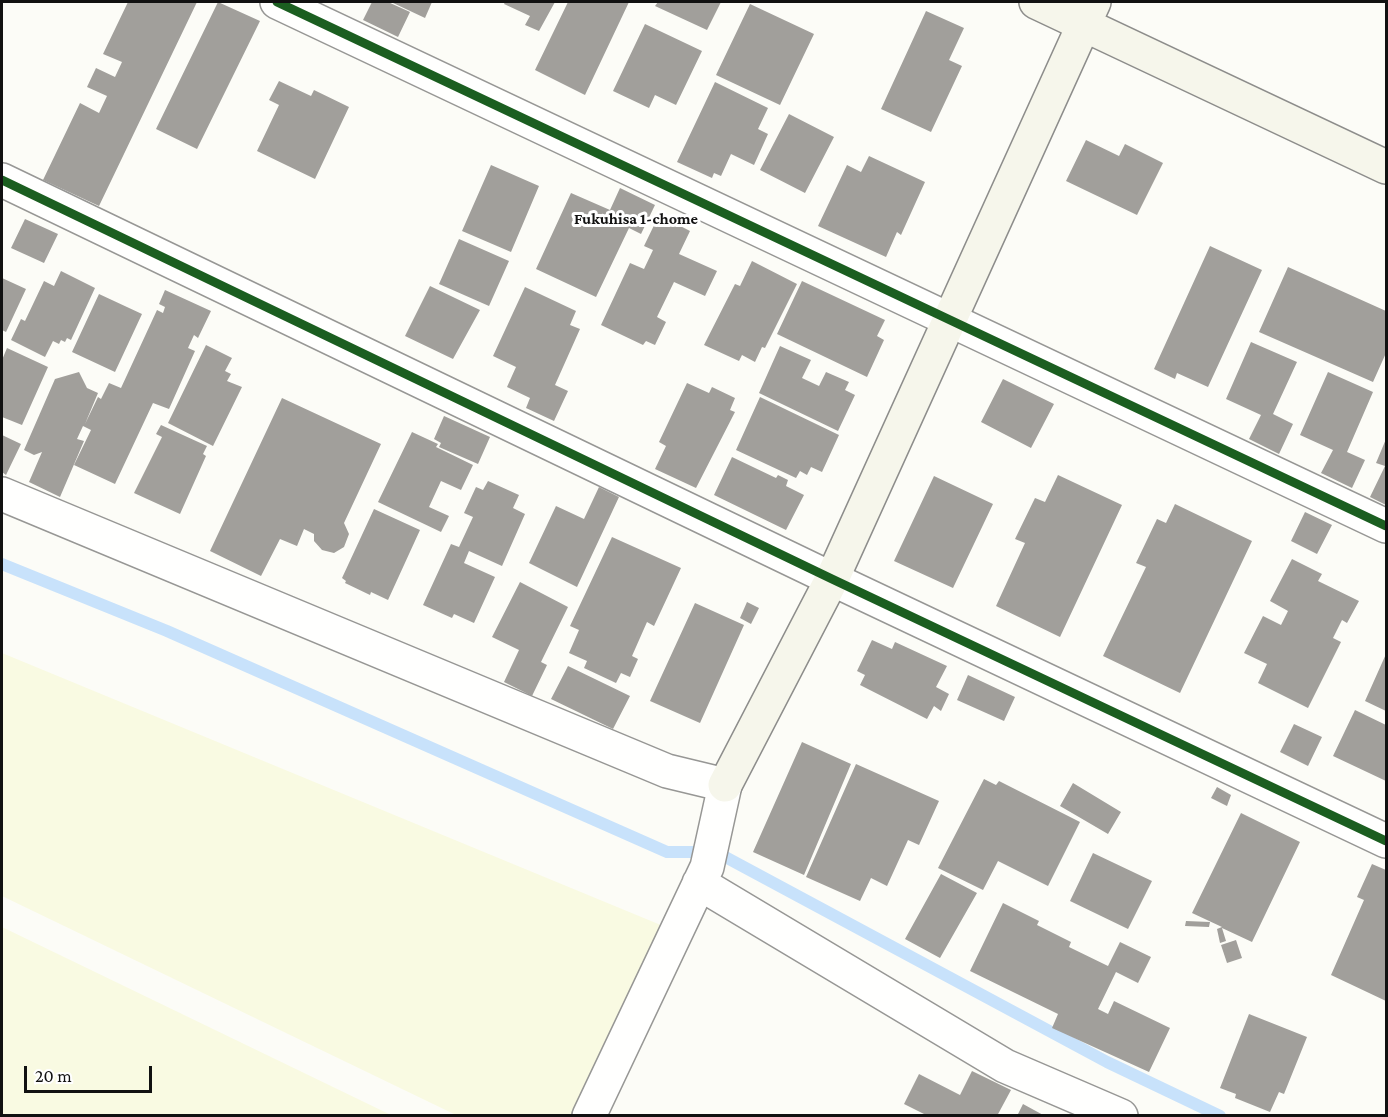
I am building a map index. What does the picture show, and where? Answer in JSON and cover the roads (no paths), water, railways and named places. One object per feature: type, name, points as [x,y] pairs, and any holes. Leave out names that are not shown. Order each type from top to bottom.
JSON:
[{"type":"street","points":[[277,2],[1386,526]]},
{"type":"street","points":[[1036,2],[1089,13],[1386,167]]},
{"type":"street","points":[[589,1116],[703,875],[721,799],[832,579],[1089,13]]},
{"type":"street","points":[[2,180],[832,579],[1386,840]]},
{"type":"street","points":[[2,494],[667,771],[721,799]]},
{"type":"street","points":[[703,875],[1005,1066],[1121,1116]]},
{"type":"waterway","points":[[2,564],[167,631],[667,852],[716,852],[1107,1062],[1220,1116]]},
{"type":"district","name":"Fukuhisa 1-chome","points":[[636,219]]}]
